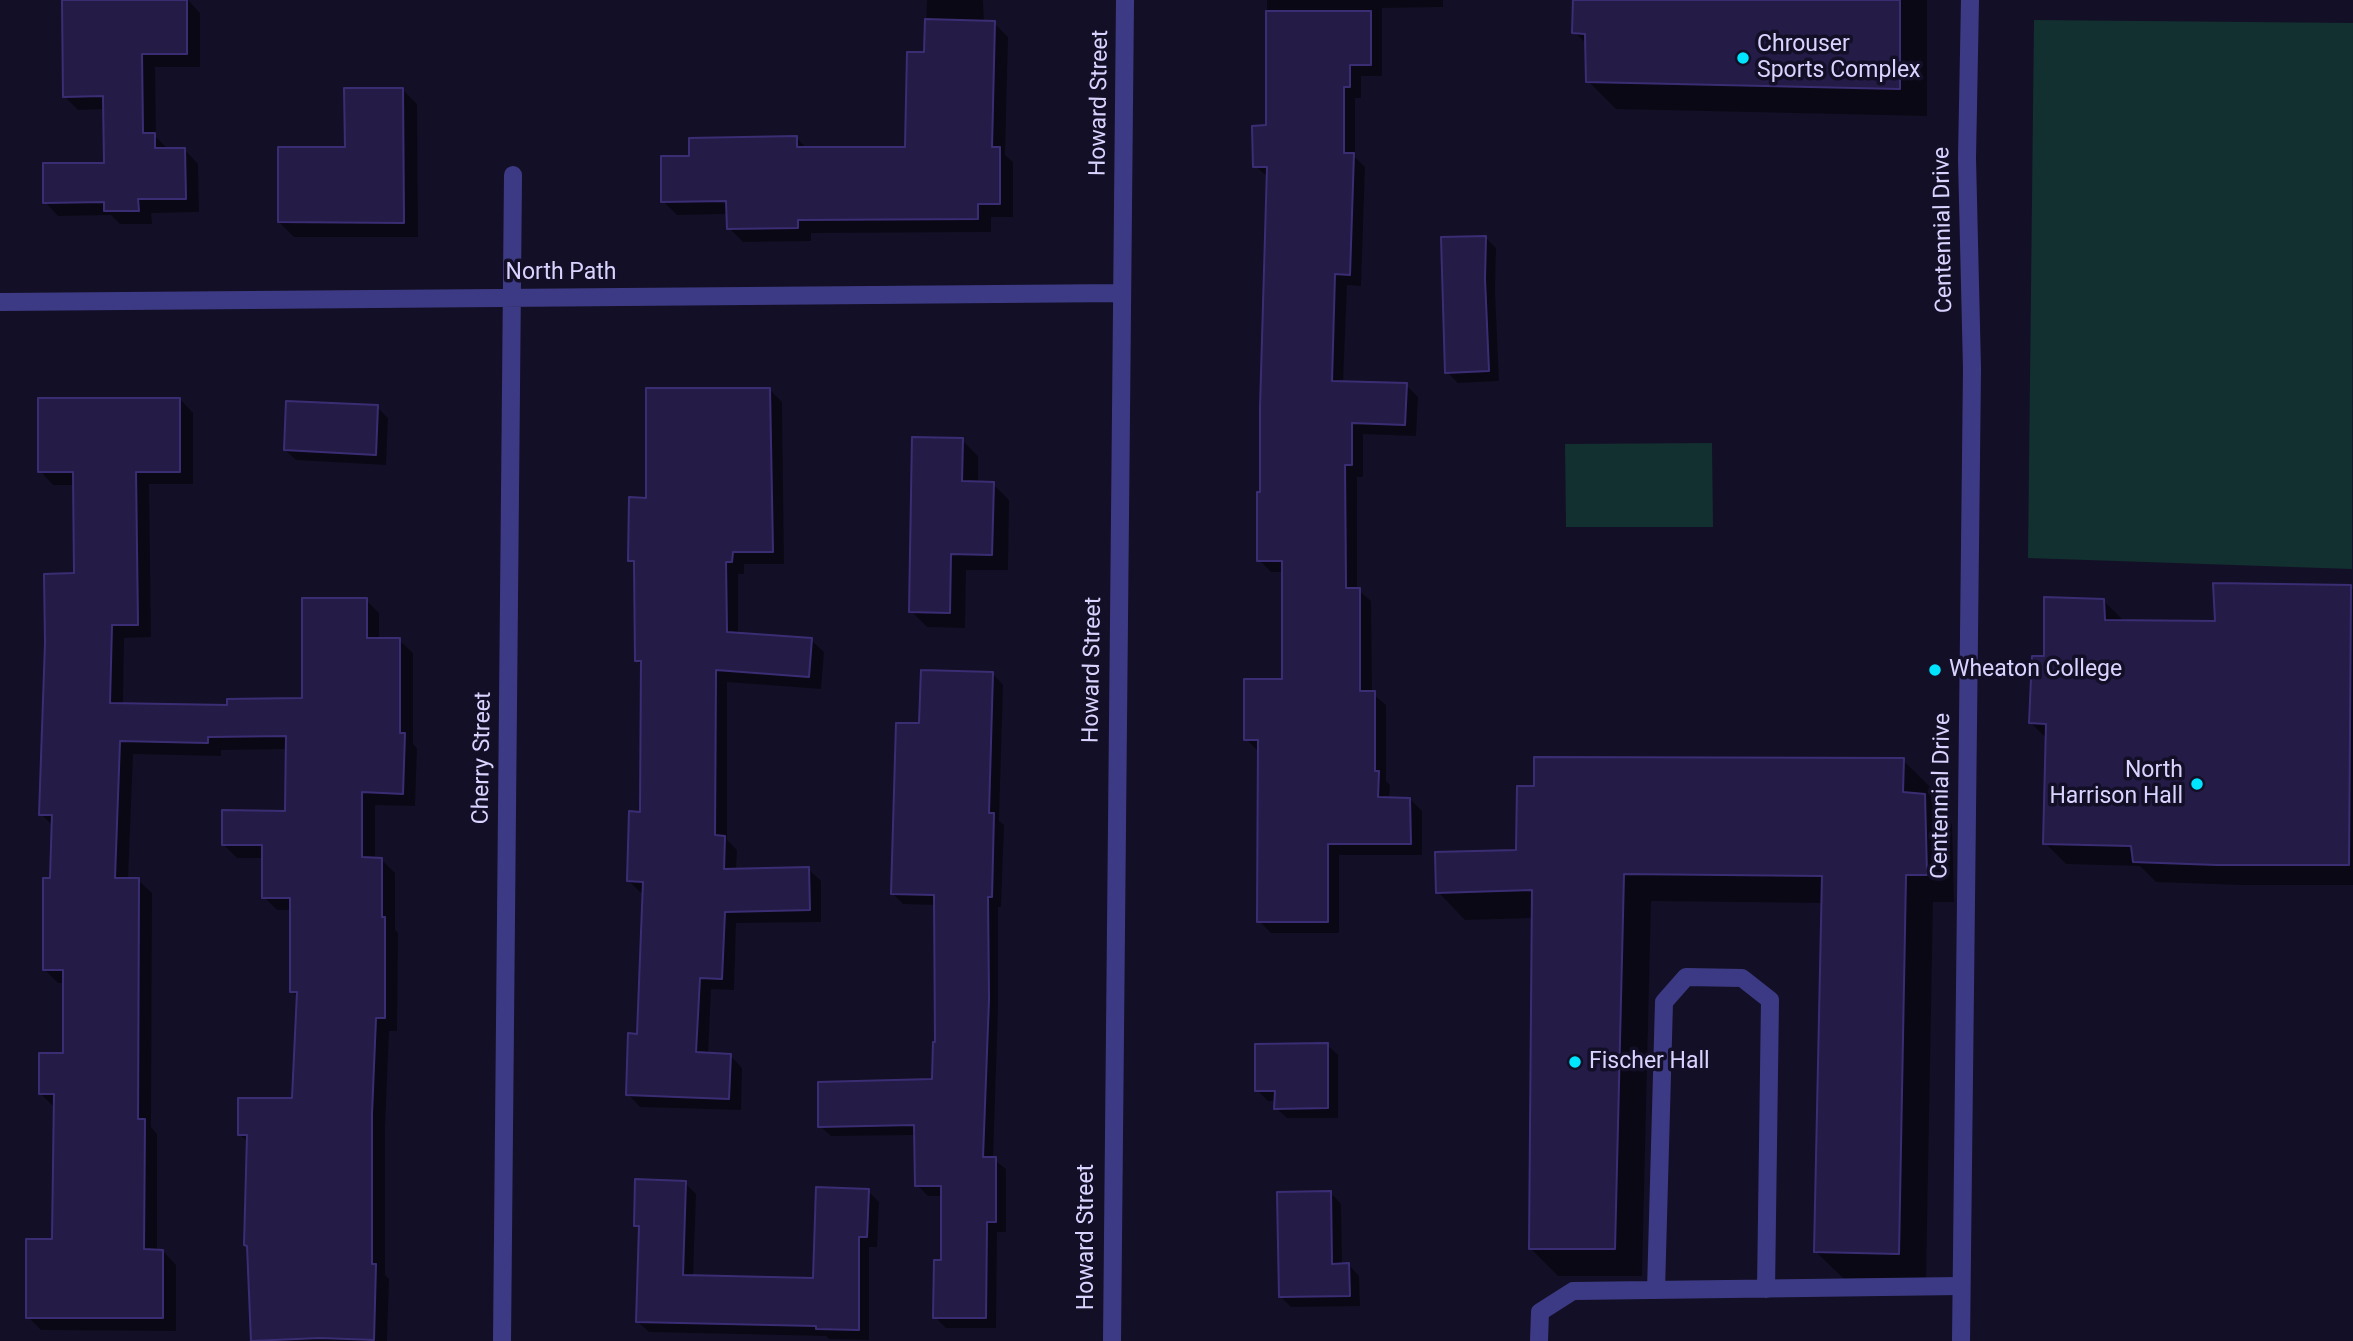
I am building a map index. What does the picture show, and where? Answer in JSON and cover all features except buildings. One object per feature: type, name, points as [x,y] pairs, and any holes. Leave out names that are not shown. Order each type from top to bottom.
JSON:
[{"type":"street","name":"Howard Street","points":[[1112,1341],[1125,0]]},
{"type":"street","name":"Centennial Drive","points":[[1961,1341],[1972,369],[1967,158],[1970,0]]},
{"type":"street","name":"Cherry Street","points":[[502,1341],[513,175]]},
{"type":"street","name":"North Path","points":[[0,302],[1122,293]]},
{"type":"street","points":[[1656,1290],[1664,1002],[1686,976],[1742,978],[1770,1000],[1766,1289]]},
{"type":"street","points":[[1539,1341],[1540,1312],[1573,1291],[1960,1286]]},
{"type":"green space","points":[[2034,20],[2353,23],[2352,569],[2028,558]]},
{"type":"green space","points":[[1712,443],[1713,527],[1566,527],[1565,444]]},
{"type":"place","name":"Chrouser Sports Complex","points":[[1743,58]]},
{"type":"place","name":"Wheaton College","points":[[1935,670]]},
{"type":"place","name":"North Harrison Hall","points":[[2197,784]]},
{"type":"place","name":"Fischer Hall","points":[[1575,1062]]}]
